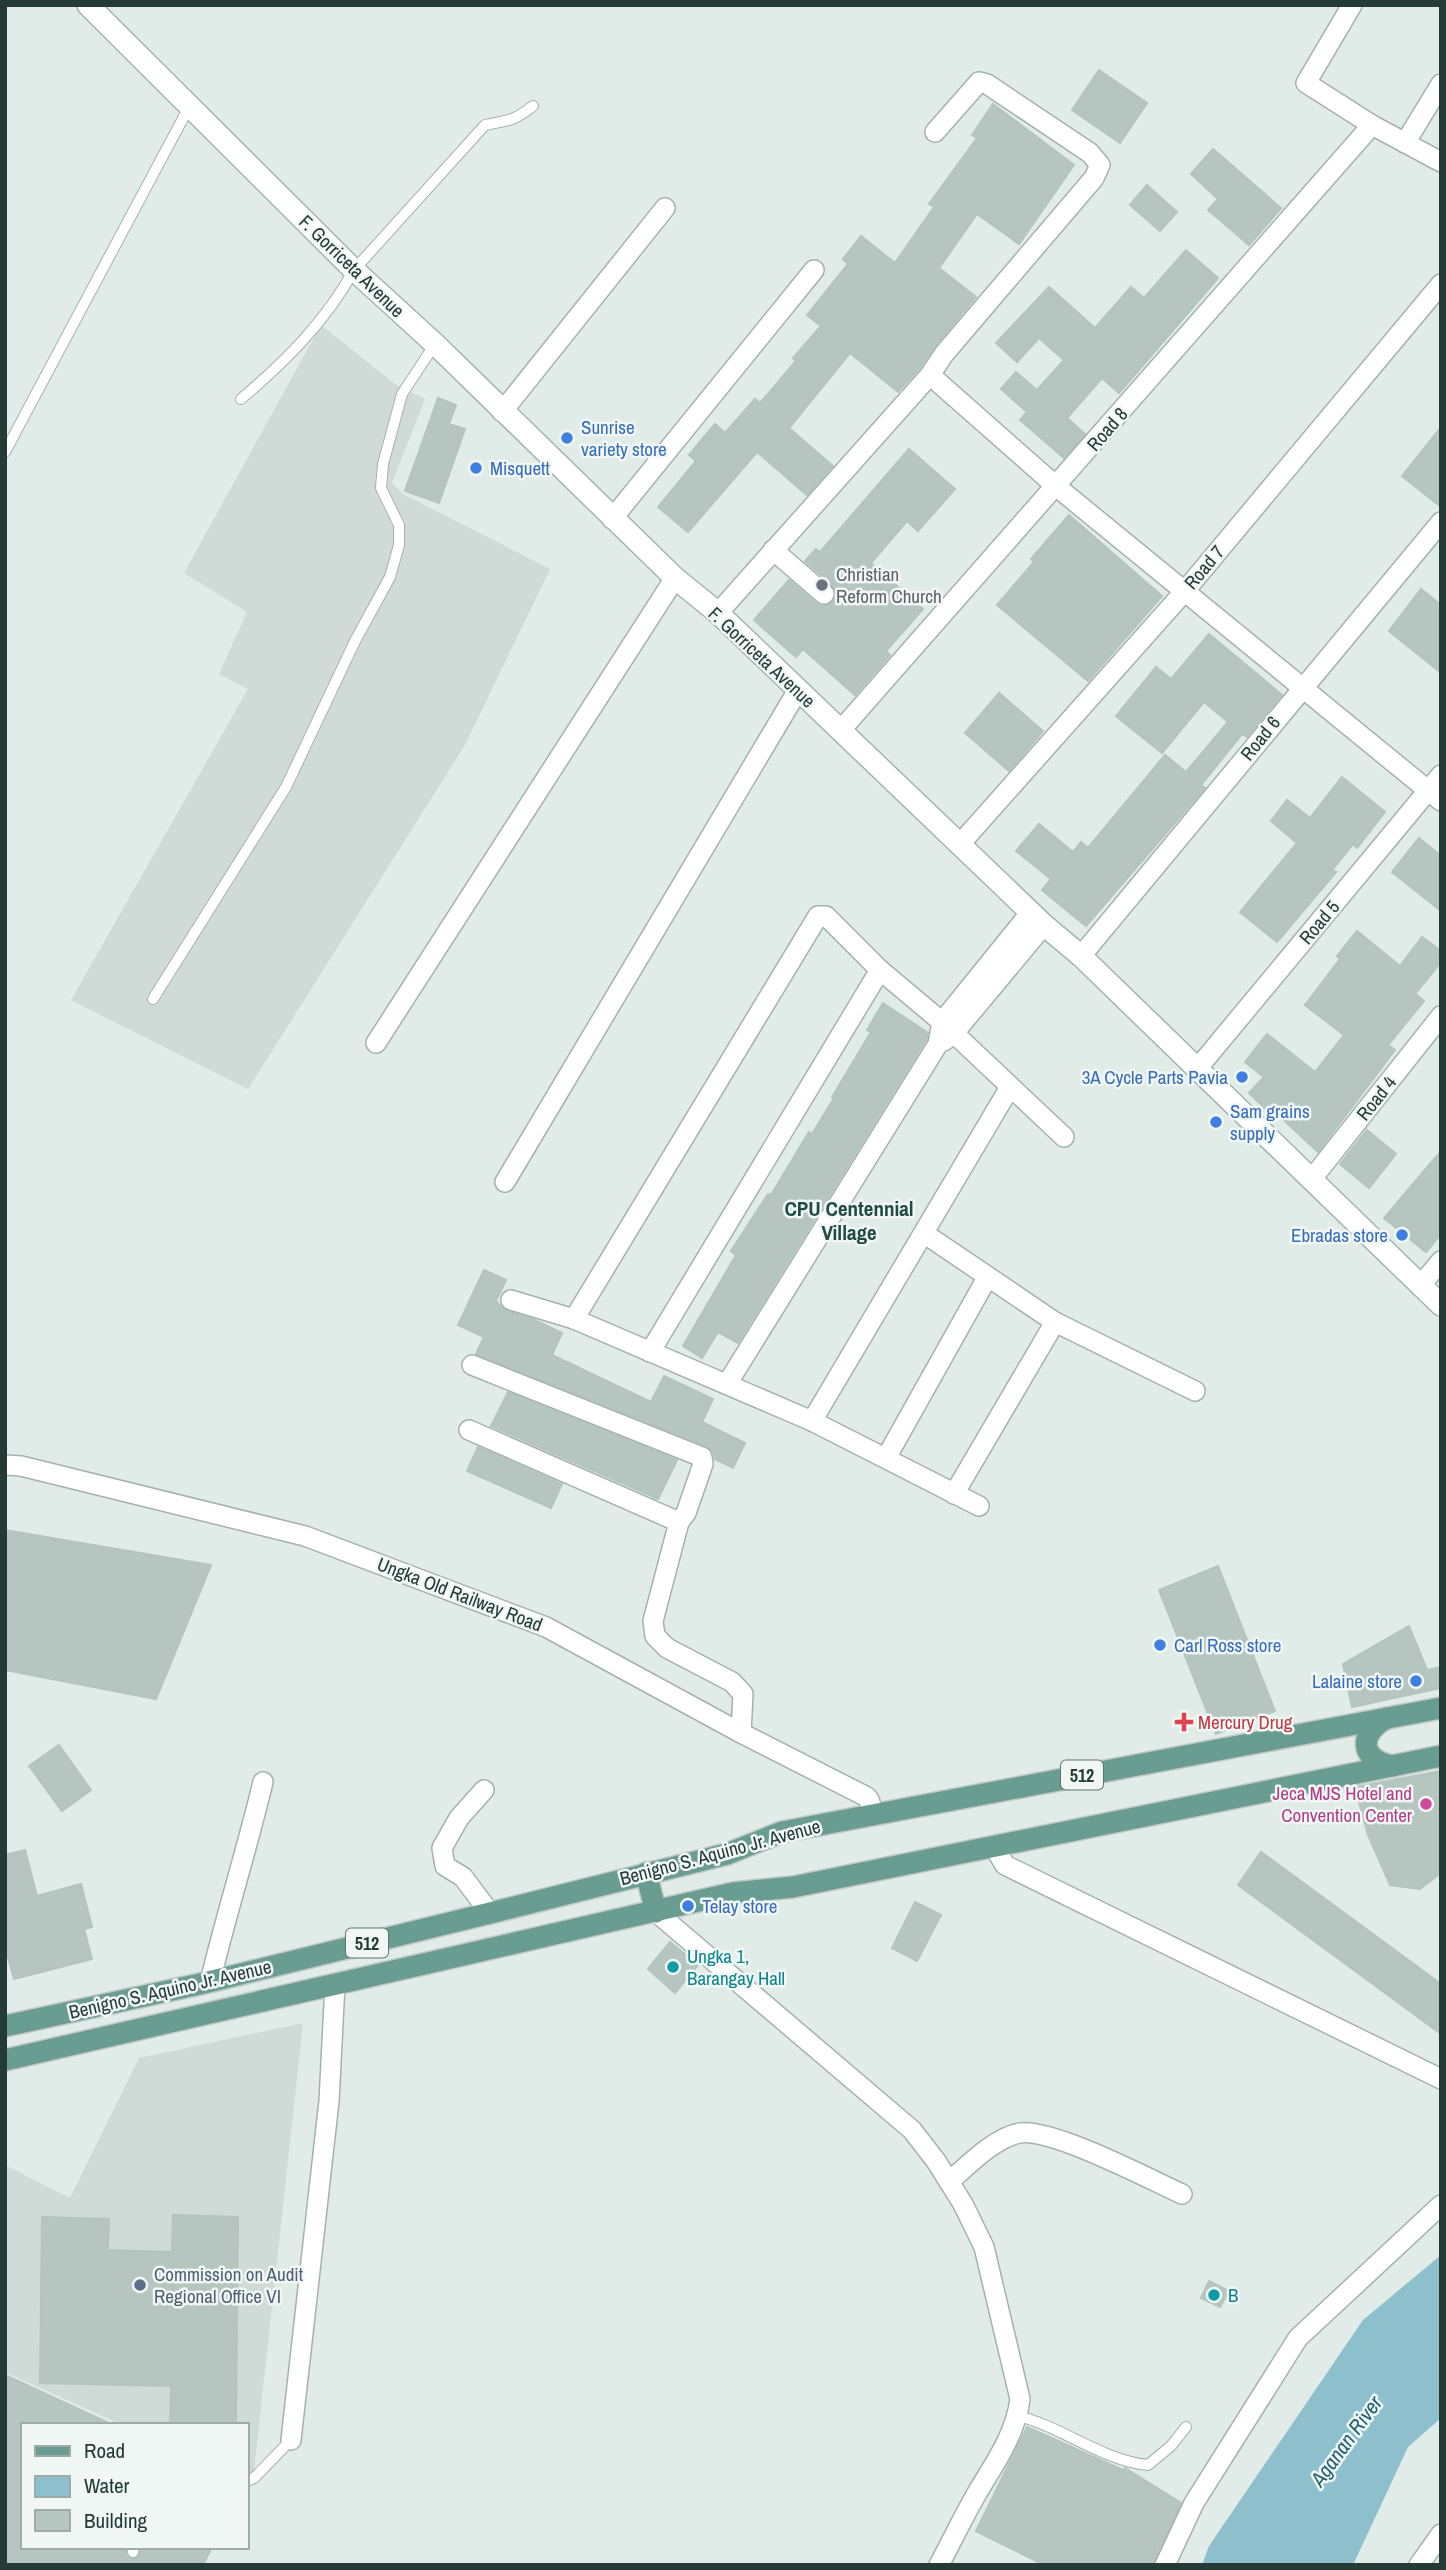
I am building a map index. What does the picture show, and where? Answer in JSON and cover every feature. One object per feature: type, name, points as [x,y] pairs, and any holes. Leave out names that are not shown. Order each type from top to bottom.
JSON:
[{"type":"main road","name":"F. Gorriceta Avenue","points":[[88,5],[354,270],[435,344],[612,519],[675,578],[718,613],[1037,919],[1081,956],[1441,1305]]},
{"type":"main road","name":"Benigno S. Aquino Jr. Avenue","points":[[5,2026],[205,1983],[727,1854],[782,1832],[1441,1708]]},
{"type":"main road","points":[[1387,1718],[1373,1728],[1367,1737],[1366,1747],[1371,1757],[1379,1764],[1393,1766]]},
{"type":"main road","name":"Benigno S. Aquino Jr. Avenue","points":[[5,2060],[733,1893],[793,1887],[1441,1756]]},
{"type":"main road","points":[[646,1873],[656,1912]]},
{"type":"main road","points":[[205,1983],[206,2013]]},
{"type":"street","points":[[1352,5],[1306,83],[1372,125],[1441,162]]},
{"type":"street","points":[[718,613],[930,375],[944,354],[1094,178],[1100,165],[1090,153],[987,84],[979,82],[935,132]]},
{"type":"street","points":[[1405,143],[1441,84]]},
{"type":"street","name":"Road 8","points":[[841,731],[1372,125]]},
{"type":"street","points":[[502,412],[665,208]]},
{"type":"street","points":[[612,519],[814,270]]},
{"type":"street","name":"Road 7","points":[[960,844],[1184,592],[1441,284]]},
{"type":"street","points":[[930,375],[1057,487],[1301,689],[1437,789]]},
{"type":"street","name":"Road 6","points":[[1081,956],[1441,522]]},
{"type":"street","points":[[773,550],[824,594]]},
{"type":"street","points":[[376,1043],[675,578]]},
{"type":"street","points":[[505,1182],[798,690]]},
{"type":"street","name":"Road 5","points":[[1197,1069],[1437,789]]},
{"type":"street","points":[[574,1319],[818,916],[826,916],[944,1033],[1010,1087],[1064,1137]]},
{"type":"street","points":[[726,1384],[944,1033],[1037,919]]},
{"type":"street","points":[[650,1352],[880,970]]},
{"type":"street","name":"Road 4","points":[[1311,1180],[1441,1016]]},
{"type":"street","points":[[813,1421],[1010,1087]]},
{"type":"street","points":[[925,1234],[1055,1322],[1195,1391]]},
{"type":"street","points":[[1420,1286],[1441,1261]]},
{"type":"street","points":[[886,1458],[987,1278]]},
{"type":"street","points":[[511,1300],[574,1319],[813,1421],[979,1506]]},
{"type":"street","points":[[954,1494],[1055,1322]]},
{"type":"street","points":[[472,1365],[702,1457],[704,1461],[690,1501],[679,1522],[653,1621],[655,1636],[667,1648],[732,1682],[738,1688],[743,1694],[741,1733]]},
{"type":"street","points":[[469,1430],[679,1522]]},
{"type":"street","name":"Ungka Old Railway Road","points":[[5,1465],[292,1532],[373,1560],[546,1627],[741,1733],[867,1797],[872,1815]]},
{"type":"street","points":[[205,1983],[248,1846],[263,1782]]},
{"type":"street","points":[[484,1790],[459,1818],[442,1848],[445,1866],[463,1877],[490,1913]]},
{"type":"street","points":[[997,1846],[1005,1865],[1441,2079]]},
{"type":"street","points":[[656,1912],[912,2130],[936,2161],[963,2204],[984,2247],[1020,2399],[1018,2416],[998,2460],[979,2489],[939,2565]]},
{"type":"street","points":[[290,2440],[329,2101],[335,1984]]},
{"type":"street","points":[[949,2182],[978,2155],[1004,2138],[1021,2133],[1052,2138],[1116,2163],[1182,2194]]},
{"type":"street","points":[[1165,2565],[1194,2503],[1298,2338],[1441,2205]]},
{"type":"street","points":[[1419,2565],[1441,2534]]},
{"type":"lane","points":[[5,452],[189,106]]},
{"type":"lane","points":[[241,399],[274,371],[309,334],[342,291],[354,270],[485,125],[506,123],[533,106]]},
{"type":"lane","points":[[153,999],[286,787],[355,641],[390,577],[399,545],[399,525],[381,488],[383,464],[402,394],[435,344]]},
{"type":"lane","points":[[1018,2416],[1039,2421],[1129,2463],[1148,2465],[1171,2446],[1186,2427]]},
{"type":"lane","points":[[248,2481],[254,2478],[290,2440]]},
{"type":"shaded area","points":[[321,325],[396,385],[425,399],[392,483],[403,494],[550,569],[465,745],[248,1089],[71,1000],[248,689],[219,674],[247,612],[184,573]]},
{"type":"shaded area","name":"Commission on Audit Regional Office VI","points":[[303,2023],[254,2471],[248,2475],[248,2423],[118,2423],[5,2372],[5,2165],[70,2198],[139,2058]]},
{"type":"water","name":"Aganan River","points":[[1441,2255],[1441,2418],[1408,2447],[1353,2565],[1202,2565],[1209,2546],[1363,2320]]},
{"type":"building","points":[[1099,70],[1147,103],[1120,143],[1072,110]]},
{"type":"building","points":[[993,104],[1074,165],[1019,244],[977,214],[939,268],[976,297],[920,368],[898,392],[850,353],[789,428],[833,466],[807,495],[757,452],[688,532],[658,507],[696,461],[689,455],[715,424],[725,433],[755,399],[760,403],[796,361],[793,358],[821,326],[807,315],[848,264],[843,259],[861,236],[895,263],[934,207],[929,204],[977,138],[972,135]]},
{"type":"building","points":[[1213,149],[1281,208],[1249,245],[1208,210],[1218,199],[1191,174]]},
{"type":"building","points":[[1147,185],[1177,212],[1160,231],[1130,205]]},
{"type":"building","points":[[1186,250],[1218,278],[1119,393],[1102,378],[1067,418],[1085,434],[1064,458],[1020,420],[1027,412],[1001,389],[1016,372],[1037,390],[1064,360],[1039,338],[1017,362],[996,343],[1049,287],[1095,328],[1131,287],[1144,298]]},
{"type":"building","points":[[438,398],[456,405],[449,424],[465,429],[439,503],[405,491]]},
{"type":"building","points":[[1441,427],[1441,507],[1402,476]]},
{"type":"building","points":[[909,449],[955,489],[918,531],[907,521],[871,563],[923,609],[886,651],[890,655],[855,695],[803,649],[796,657],[754,620],[789,580],[817,604],[822,606],[833,602],[836,596],[832,585],[805,561],[816,549],[820,552]]},
{"type":"building","points":[[1069,515],[1162,596],[1088,681],[997,605],[1034,562],[1031,559]]},
{"type":"building","points":[[1421,589],[1441,605],[1441,673],[1389,631]]},
{"type":"building","points":[[1209,634],[1282,695],[1247,737],[1242,734],[1201,785],[1205,788],[1086,926],[1042,890],[1051,879],[1016,851],[1039,824],[1073,852],[1081,842],[1088,848],[1165,755],[1186,772],[1228,722],[1204,702],[1162,753],[1116,716],[1156,667],[1171,679]]},
{"type":"building","points":[[999,693],[1043,731],[1009,771],[965,733]]},
{"type":"building","points":[[1342,777],[1385,812],[1357,848],[1353,844],[1332,870],[1336,872],[1277,942],[1240,912],[1297,843],[1271,821],[1287,800],[1310,818]]},
{"type":"building","points":[[1419,838],[1441,856],[1441,911],[1392,872]]},
{"type":"building","points":[[1357,931],[1400,966],[1422,937],[1441,951],[1441,962],[1415,994],[1424,1001],[1388,1045],[1395,1050],[1318,1152],[1275,1112],[1272,1115],[1249,1093],[1264,1077],[1245,1062],[1267,1034],[1315,1072],[1344,1035],[1305,1005],[1340,959],[1337,956]]},
{"type":"building","points":[[883,1003],[928,1033],[926,1040],[738,1343],[718,1332],[702,1358],[683,1346],[736,1255],[731,1251],[768,1194],[771,1195],[809,1132],[812,1134],[871,1032],[867,1030]]},
{"type":"building","points":[[1367,1130],[1396,1154],[1369,1188],[1340,1164]]},
{"type":"building","points":[[1441,1151],[1441,1234],[1426,1252],[1384,1218]]},
{"type":"building","points":[[484,1270],[506,1280],[496,1301],[503,1309],[562,1333],[552,1355],[651,1402],[664,1376],[713,1399],[702,1422],[745,1443],[733,1468],[715,1459],[712,1450],[707,1446],[476,1354],[484,1337],[458,1325]]},
{"type":"building","points":[[508,1392],[677,1460],[658,1499],[491,1426]]},
{"type":"building","points":[[478,1447],[562,1484],[551,1508],[467,1471]]},
{"type":"building","points":[[5,1530],[211,1565],[156,1699],[5,1670]]},
{"type":"building","points":[[1218,1566],[1275,1711],[1216,1734],[1159,1590]]},
{"type":"building","points":[[1409,1626],[1427,1670],[1441,1667],[1441,1688],[1352,1707],[1343,1664]]},
{"type":"building","points":[[59,1745],[91,1790],[62,1811],[29,1766]]},
{"type":"building","points":[[1441,1771],[1441,1873],[1420,1889],[1390,1885],[1368,1835],[1355,1787]]},
{"type":"building","points":[[25,1850],[37,1896],[81,1884],[92,1927],[84,1929],[92,1959],[14,1979],[5,1946],[5,1855]]},
{"type":"building","points":[[1261,1852],[1441,1984],[1441,2034],[1238,1885]]},
{"type":"building","points":[[915,1902],[941,1915],[917,1961],[892,1948]]},
{"type":"building","name":"Ungka 1, Barangay Hall","points":[[670,1942],[698,1965],[675,1993],[648,1969]]},
{"type":"building","points":[[173,2215],[238,2217],[236,2423],[170,2423],[171,2386],[40,2383],[42,2217],[109,2219],[108,2250],[172,2252]]},
{"type":"building","name":"B","points":[[1209,2281],[1229,2291],[1220,2307],[1201,2298]]},
{"type":"building","points":[[5,2375],[109,2423],[21,2423],[21,2549],[126,2549],[126,2555],[132,2559],[139,2556],[141,2549],[211,2549],[203,2565],[5,2565]]},
{"type":"building","points":[[1027,2427],[1123,2470],[1125,2468],[1181,2503],[1153,2565],[1044,2565],[976,2531]]},
{"type":"place","name":"Sunrise variety store","points":[[567,438]]},
{"type":"place","name":"Misquett","points":[[476,468]]},
{"type":"place","name":"Christian Reform Church","points":[[822,585]]},
{"type":"place","name":"3A Cycle Parts Pavia","points":[[1242,1077]]},
{"type":"place","name":"Sam grains supply","points":[[1216,1122]]},
{"type":"place","name":"Ebradas store","points":[[1402,1235]]},
{"type":"place","name":"Carl Ross store","points":[[1160,1645]]},
{"type":"place","name":"Lalaine store","points":[[1416,1681]]},
{"type":"place","name":"Mercury Drug","points":[[1184,1722]]},
{"type":"place","name":"Jeca MJS Hotel and Convention Center","points":[[1426,1804]]},
{"type":"place","name":"Telay store","points":[[688,1906]]},
{"type":"place","name":"Ungka 1, Barangay Hall","points":[[673,1967]]},
{"type":"place","name":"Commission on Audit Regional Office VI","points":[[140,2285]]},
{"type":"place","name":"B","points":[[1214,2295]]},
{"type":"district","name":"CPU Centennial Village","points":[[849,1220]]}]
